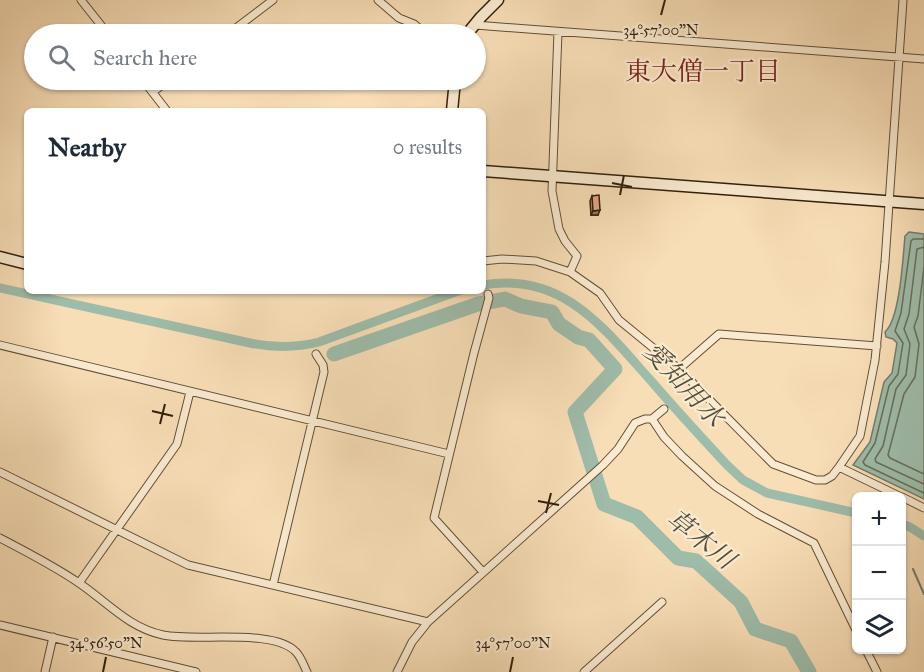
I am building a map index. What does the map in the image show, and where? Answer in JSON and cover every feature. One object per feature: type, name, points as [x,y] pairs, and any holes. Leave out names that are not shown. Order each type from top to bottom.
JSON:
[{"type":"street","points":[[81,0],[100,24]]},
{"type":"street","points":[[241,24],[273,0]]},
{"type":"street","points":[[378,0],[399,18],[414,24]]},
{"type":"street","points":[[476,24],[498,0]]},
{"type":"street","points":[[486,261],[536,261],[570,272],[600,293],[619,320],[679,369],[772,464],[816,480],[825,480],[832,476],[860,436],[877,346],[890,202],[903,0]]},
{"type":"street","points":[[486,26],[924,59]]},
{"type":"street","points":[[558,32],[552,177],[555,216],[559,229],[577,256],[570,272]]},
{"type":"street","points":[[156,90],[153,92],[165,108]]},
{"type":"street","points":[[452,108],[454,90]]},
{"type":"street","points":[[486,171],[924,204]]},
{"type":"street","points":[[0,257],[24,263]]},
{"type":"street","points":[[483,572],[434,518],[489,298],[488,294]]},
{"type":"street","points":[[679,369],[719,334],[877,346]]},
{"type":"street","points":[[0,345],[449,454]]},
{"type":"street","points":[[273,585],[324,372],[323,365],[316,354]]},
{"type":"street","points":[[79,583],[177,444],[190,392]]},
{"type":"street","points":[[398,672],[412,642],[428,622],[603,465],[618,449],[635,423],[652,419],[664,409]]},
{"type":"street","points":[[652,419],[664,438],[715,486],[758,514],[814,543],[852,622]]},
{"type":"street","points":[[839,467],[890,492]]},
{"type":"street","points":[[0,472],[188,565],[428,622]]},
{"type":"street","points":[[906,500],[924,508]]},
{"type":"street","points":[[0,538],[48,563],[79,583],[123,618],[154,633],[199,639],[276,640],[296,652],[307,672]]},
{"type":"street","points":[[584,672],[662,602]]},
{"type":"street","points":[[0,625],[193,672]]},
{"type":"street","points":[[45,672],[52,637]]},
{"type":"street","points":[[868,654],[877,672]]},
{"type":"water","points":[[909,232],[924,234],[924,499],[853,465],[870,442],[884,382],[892,373],[897,343],[886,337],[885,332],[894,314],[902,272],[905,236]]},
{"type":"building","points":[[599,195],[600,210],[593,211],[592,196]]},
{"type":"waterway","name":"愛知用水","points":[[486,285],[512,283],[537,287],[560,296],[580,309],[618,343],[699,435],[743,480],[767,493],[852,512]]},
{"type":"waterway","name":"愛知用水","points":[[0,288],[24,293]]},
{"type":"waterway","name":"愛知用水","points":[[27,294],[250,343],[284,347],[319,342],[450,294]]},
{"type":"waterway","name":"草木川","points":[[334,354],[478,304],[505,299],[521,306],[552,312],[559,324],[578,337],[589,340],[615,369],[575,412],[604,504],[637,517],[678,558],[696,561],[741,602],[755,629],[791,641],[809,672]]},
{"type":"waterway","name":"愛知用水","points":[[906,526],[924,536]]},
{"type":"waterway","points":[[913,569],[924,594]]},
{"type":"district","name":"東大僧一丁目","points":[[703,71]]}]
